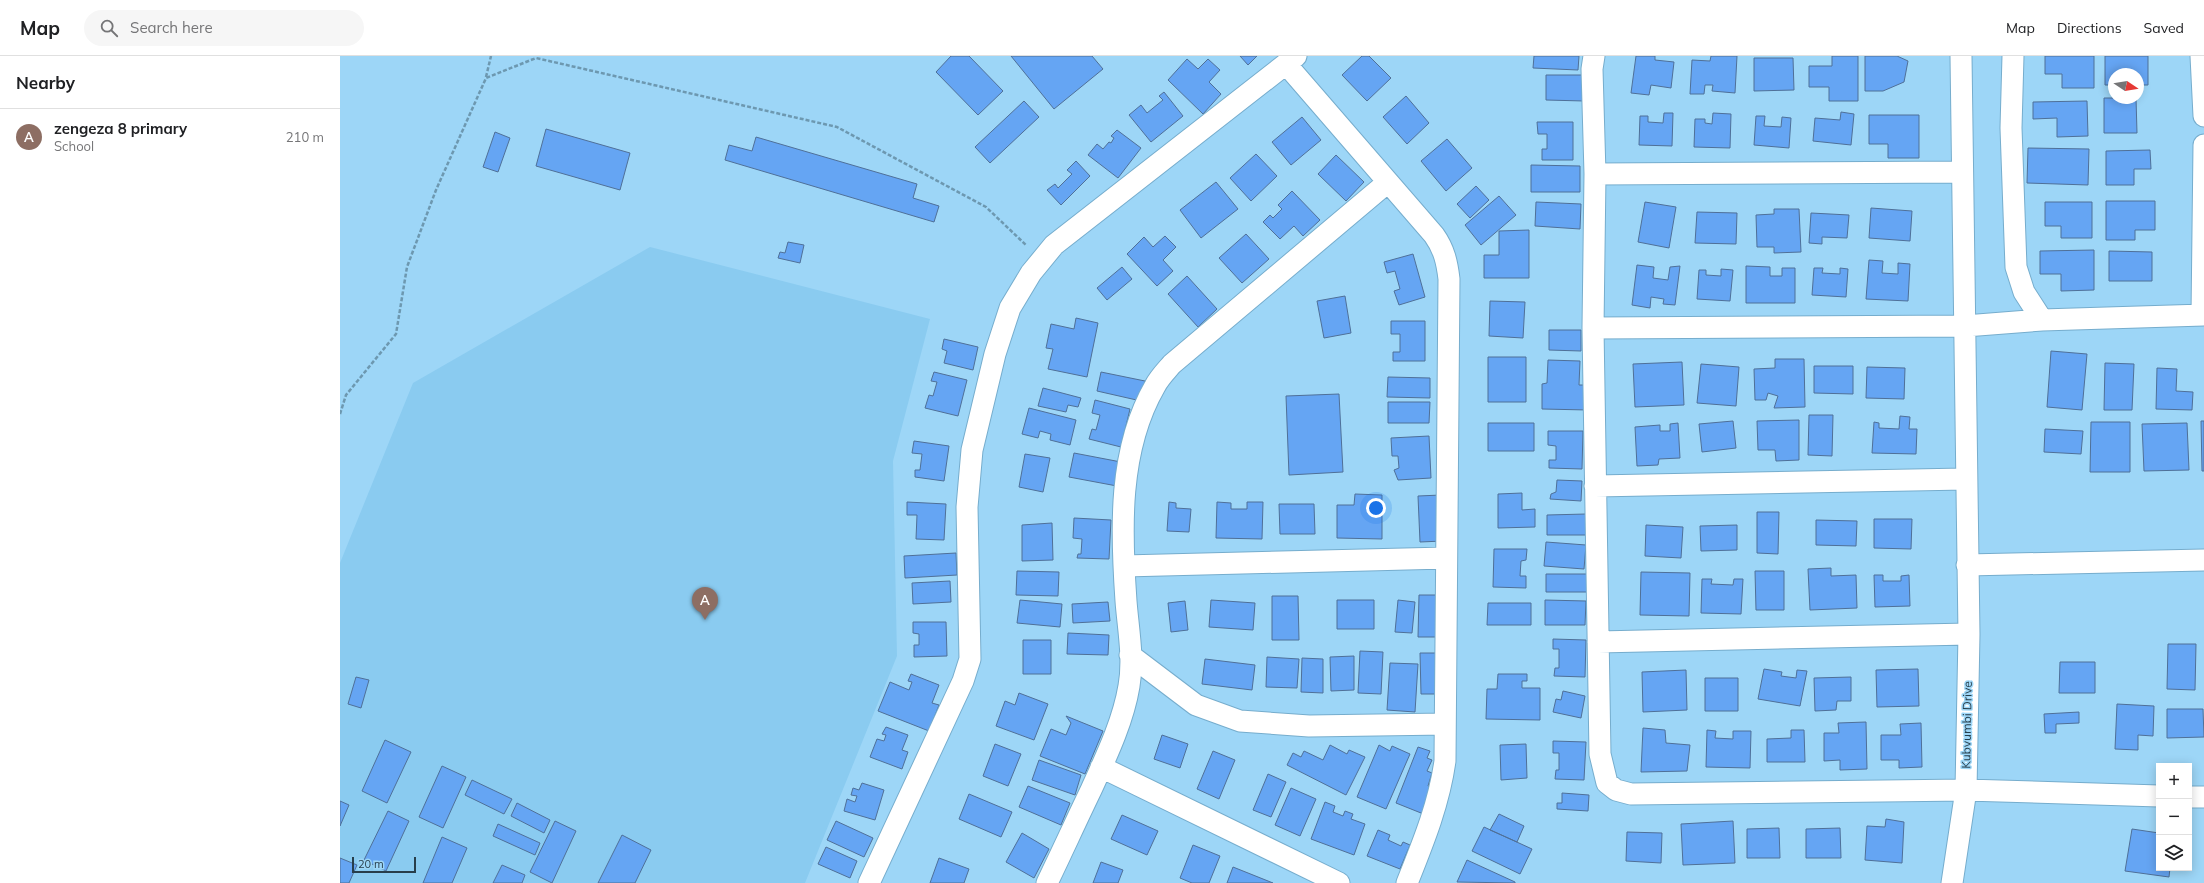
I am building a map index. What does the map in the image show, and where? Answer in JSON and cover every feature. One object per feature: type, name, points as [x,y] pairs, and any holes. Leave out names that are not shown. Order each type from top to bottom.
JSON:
[{"type":"street","points":[[1594,56],[1592,69],[1595,174],[1592,328],[1600,754],[1607,783],[1616,790],[1631,794],[1966,790],[2156,796]]},
{"type":"street","name":"Kubvumbi Drive","points":[[1952,883],[1966,790],[1968,634],[1961,56]]},
{"type":"street","points":[[2013,56],[2011,128],[2016,267],[2024,292],[2042,320]]},
{"type":"street","points":[[2201,56],[2204,116]]},
{"type":"street","points":[[869,883],[963,681],[970,659],[967,507],[972,450],[995,354],[1010,308],[1031,273],[1054,245],[1291,60],[1388,182],[1443,247],[1449,279],[1445,761],[1442,784],[1434,816],[1407,883]]},
{"type":"street","points":[[1592,328],[1965,326],[2042,320],[2203,315],[2204,145]]},
{"type":"street","points":[[1595,174],[1962,172]]},
{"type":"street","points":[[1047,883],[1101,767],[1125,710],[1130,683],[1130,655],[1124,566],[1125,474],[1135,433],[1145,405],[1155,384],[1172,364],[1388,182]]},
{"type":"street","points":[[1595,486],[1965,479]]},
{"type":"street","points":[[1124,566],[1446,558]]},
{"type":"street","points":[[1967,565],[2204,560]]},
{"type":"street","points":[[1598,642],[1968,634]]},
{"type":"street","points":[[1130,655],[1196,705],[1240,721],[1309,726],[1445,724]]},
{"type":"street","points":[[1101,767],[1339,883]]},
{"type":"street","points":[[2192,797],[2204,797],[2204,806]]},
{"type":"path","points":[[340,414],[346,395],[396,334],[407,267],[436,190],[486,78],[492,56]]},
{"type":"path","points":[[486,78],[536,58],[837,127],[986,207],[1042,260]]},
{"type":"shaded area","points":[[650,247],[930,319],[893,461],[897,656],[805,883],[340,883],[340,563],[413,383]]},
{"type":"building","points":[[951,56],[969,56],[1003,91],[978,115],[936,72]]},
{"type":"building","points":[[1011,56],[1092,56],[1103,69],[1054,109]]},
{"type":"building","points":[[1240,56],[1257,56],[1248,65]]},
{"type":"building","points":[[1362,56],[1369,56],[1391,78],[1367,101],[1342,75]]},
{"type":"building","points":[[1534,56],[1579,56],[1578,70],[1533,68]]},
{"type":"building","points":[[1636,56],[1655,56],[1655,60],[1674,62],[1671,88],[1651,85],[1649,95],[1631,93]]},
{"type":"building","points":[[1711,56],[1737,56],[1735,93],[1712,91],[1713,85],[1705,85],[1704,94],[1690,94],[1692,60],[1710,61]]},
{"type":"building","points":[[1832,56],[1858,56],[1858,101],[1829,101],[1829,87],[1809,87],[1809,66],[1832,66]]},
{"type":"building","points":[[1865,56],[1897,56],[1908,61],[1904,82],[1883,91],[1865,91]]},
{"type":"building","points":[[2045,56],[2094,56],[2094,88],[2062,88],[2062,74],[2045,74]]},
{"type":"building","points":[[2105,56],[2148,56],[2148,85],[2144,85],[2144,68],[2108,68],[2108,85],[2105,85]]},
{"type":"building","points":[[1754,58],[1793,58],[1794,90],[1754,91]]},
{"type":"building","points":[[1187,59],[1198,69],[1208,59],[1220,70],[1209,82],[1221,94],[1203,114],[1168,80]]},
{"type":"building","points":[[1546,75],[1585,75],[1584,101],[1546,100]]},
{"type":"building","points":[[1164,92],[1183,116],[1151,142],[1129,115],[1141,105],[1147,113],[1163,100],[1159,96]]},
{"type":"building","points":[[1406,96],[1429,123],[1407,144],[1383,117]]},
{"type":"building","points":[[2104,98],[2108,98],[2108,104],[2136,104],[2137,133],[2104,133]]},
{"type":"building","points":[[1024,101],[1039,117],[990,163],[975,147]]},
{"type":"building","points":[[2087,101],[2088,136],[2057,137],[2057,118],[2033,119],[2033,102]]},
{"type":"building","points":[[1841,112],[1854,114],[1851,145],[1813,141],[1815,118],[1840,120]]},
{"type":"building","points":[[1664,113],[1673,113],[1672,146],[1639,145],[1640,116],[1648,116],[1648,122],[1663,123]]},
{"type":"building","points":[[1713,113],[1731,114],[1730,148],[1694,147],[1695,119],[1705,119],[1705,123],[1712,124]]},
{"type":"building","points":[[1869,115],[1919,115],[1919,158],[1888,158],[1888,144],[1869,144]]},
{"type":"building","points":[[1756,116],[1765,116],[1764,126],[1781,127],[1782,117],[1791,118],[1789,148],[1754,145]]},
{"type":"building","points":[[1302,117],[1321,140],[1291,165],[1272,142]]},
{"type":"building","points":[[1537,122],[1573,122],[1573,160],[1542,160],[1542,149],[1547,149],[1547,134],[1538,134]]},
{"type":"building","points":[[546,129],[630,153],[620,190],[536,166]]},
{"type":"building","points":[[1117,130],[1141,148],[1118,178],[1088,155],[1097,144],[1103,149],[1109,142],[1111,143],[1114,138],[1111,136]]},
{"type":"building","points":[[495,132],[510,138],[498,172],[483,167]]},
{"type":"building","points":[[756,137],[917,184],[913,198],[939,206],[934,222],[725,160],[729,145],[752,151]]},
{"type":"building","points":[[1447,139],[1472,168],[1446,191],[1421,161]]},
{"type":"building","points":[[2028,148],[2089,149],[2088,185],[2027,183]]},
{"type":"building","points":[[2150,150],[2151,169],[2134,169],[2134,185],[2106,185],[2106,151]]},
{"type":"building","points":[[1256,154],[1277,176],[1251,201],[1230,178]]},
{"type":"building","points":[[1336,155],[1364,182],[1346,201],[1318,174]]},
{"type":"building","points":[[1076,161],[1090,176],[1061,205],[1047,190],[1055,184],[1058,188],[1072,174],[1067,170]]},
{"type":"building","points":[[1531,165],[1580,166],[1580,192],[1531,192]]},
{"type":"building","points":[[1216,182],[1238,209],[1201,238],[1180,210]]},
{"type":"building","points":[[1476,186],[1489,200],[1470,218],[1457,204]]},
{"type":"building","points":[[1292,191],[1320,220],[1303,236],[1294,226],[1280,239],[1263,222],[1270,215],[1273,218],[1282,209],[1278,205]]},
{"type":"building","points":[[1499,196],[1516,215],[1481,245],[1465,225]]},
{"type":"building","points":[[2106,201],[2155,201],[2155,230],[2135,230],[2135,240],[2106,240]]},
{"type":"building","points":[[1536,202],[1581,204],[1580,229],[1535,226]]},
{"type":"building","points":[[1645,202],[1676,207],[1669,248],[1638,242]]},
{"type":"building","points":[[2045,202],[2092,202],[2092,238],[2061,238],[2061,226],[2045,226]]},
{"type":"building","points":[[1871,208],[1912,211],[1910,241],[1869,238]]},
{"type":"building","points":[[1774,209],[1799,209],[1801,252],[1774,253],[1774,247],[1757,247],[1756,215],[1774,214]]},
{"type":"building","points":[[1697,212],[1737,213],[1736,244],[1695,243]]},
{"type":"building","points":[[1811,213],[1849,215],[1847,238],[1822,237],[1822,244],[1809,243]]},
{"type":"building","points":[[1529,230],[1529,278],[1484,278],[1484,255],[1499,255],[1499,231]]},
{"type":"building","points":[[1246,234],[1269,259],[1242,283],[1219,258]]},
{"type":"building","points":[[1165,236],[1176,247],[1163,260],[1173,271],[1157,286],[1127,254],[1144,237],[1153,247]]},
{"type":"building","points":[[788,242],[804,245],[800,263],[778,258],[780,252],[785,253]]},
{"type":"building","points":[[2094,250],[2094,290],[2061,291],[2061,274],[2040,274],[2040,251]]},
{"type":"building","points":[[2109,251],[2152,252],[2152,281],[2109,281]]},
{"type":"building","points":[[1413,254],[1425,297],[1399,305],[1394,291],[1400,289],[1395,271],[1387,273],[1384,262]]},
{"type":"building","points":[[1869,260],[1883,261],[1882,273],[1898,274],[1898,263],[1910,264],[1908,301],[1866,299]]},
{"type":"building","points":[[1637,265],[1654,267],[1653,278],[1668,280],[1670,267],[1680,266],[1675,305],[1663,304],[1664,299],[1651,297],[1650,308],[1632,305]]},
{"type":"building","points":[[1746,266],[1770,267],[1770,276],[1782,276],[1782,268],[1795,268],[1795,303],[1746,303]]},
{"type":"building","points":[[1122,267],[1132,279],[1107,300],[1097,288]]},
{"type":"building","points":[[1814,268],[1823,268],[1822,273],[1840,274],[1840,268],[1848,269],[1846,297],[1812,295]]},
{"type":"building","points":[[1721,269],[1733,270],[1730,301],[1697,299],[1699,270],[1706,270],[1706,275],[1721,276]]},
{"type":"building","points":[[1187,276],[1217,309],[1198,327],[1168,294]]},
{"type":"building","points":[[1345,296],[1351,333],[1324,338],[1317,301]]},
{"type":"building","points":[[1490,301],[1525,302],[1523,338],[1489,336]]},
{"type":"building","points":[[1076,318],[1098,323],[1087,377],[1048,369],[1053,349],[1046,348],[1051,324],[1074,329]]},
{"type":"building","points":[[1391,321],[1425,321],[1425,361],[1393,361],[1393,352],[1400,352],[1400,334],[1391,334]]},
{"type":"building","points":[[1549,330],[1581,330],[1581,351],[1549,350]]},
{"type":"building","points":[[944,339],[978,347],[973,370],[944,363],[947,351],[942,349]]},
{"type":"building","points":[[2051,351],[2087,354],[2082,410],[2047,407]]},
{"type":"building","points":[[1488,357],[1526,357],[1526,402],[1488,402]]},
{"type":"building","points":[[1775,359],[1804,359],[1805,407],[1774,408],[1778,396],[1768,393],[1766,400],[1755,400],[1754,369],[1775,368]]},
{"type":"building","points":[[1548,360],[1580,361],[1579,385],[1589,385],[1588,410],[1542,409],[1542,384],[1547,383]]},
{"type":"building","points":[[1682,362],[1684,405],[1635,407],[1633,364]]},
{"type":"building","points":[[2105,363],[2134,364],[2132,410],[2104,410]]},
{"type":"building","points":[[1701,364],[1739,367],[1736,406],[1697,403]]},
{"type":"building","points":[[1814,366],[1853,366],[1853,394],[1814,393]]},
{"type":"building","points":[[1867,367],[1905,368],[1904,399],[1866,398]]},
{"type":"building","points":[[2157,368],[2177,369],[2176,391],[2193,392],[2192,410],[2156,409]]},
{"type":"building","points":[[934,372],[967,380],[958,416],[925,408],[929,395],[933,396],[937,382],[931,381]]},
{"type":"building","points":[[1101,372],[1145,381],[1141,401],[1097,391]]},
{"type":"building","points":[[1388,377],[1430,378],[1430,398],[1387,397]]},
{"type":"building","points":[[1043,388],[1081,398],[1078,407],[1068,405],[1066,412],[1038,406]]},
{"type":"building","points":[[1339,394],[1343,472],[1289,475],[1286,396]]},
{"type":"building","points":[[1095,400],[1130,409],[1121,447],[1089,439],[1092,429],[1096,430],[1100,415],[1092,413]]},
{"type":"building","points":[[1388,402],[1430,402],[1429,423],[1388,423]]},
{"type":"building","points":[[1029,408],[1076,420],[1070,445],[1050,440],[1051,434],[1040,431],[1038,438],[1022,434]]},
{"type":"building","points":[[1809,415],[1833,415],[1832,456],[1808,455]]},
{"type":"building","points":[[1900,416],[1910,417],[1909,429],[1917,429],[1916,454],[1872,453],[1874,422],[1879,423],[1879,428],[1899,429]]},
{"type":"building","points":[[1799,420],[1799,460],[1776,461],[1775,450],[1758,450],[1757,421]]},
{"type":"building","points":[[1733,421],[1736,448],[1702,452],[1699,424]]},
{"type":"building","points":[[2201,421],[2204,421],[2204,471],[2202,471]]},
{"type":"building","points":[[2091,422],[2130,422],[2130,472],[2090,472]]},
{"type":"building","points":[[1488,423],[1534,423],[1534,451],[1488,451]]},
{"type":"building","points":[[1678,423],[1680,458],[1659,459],[1658,465],[1637,466],[1635,427],[1660,425],[1660,431],[1670,431],[1670,424]]},
{"type":"building","points":[[2187,423],[2189,470],[2144,471],[2142,424]]},
{"type":"building","points":[[2045,429],[2083,431],[2081,454],[2044,452]]},
{"type":"building","points":[[1548,431],[1583,431],[1582,469],[1549,468],[1549,460],[1556,460],[1556,446],[1548,445]]},
{"type":"building","points":[[1429,436],[1431,478],[1398,480],[1394,470],[1399,468],[1398,456],[1392,456],[1391,438]]},
{"type":"building","points":[[914,441],[949,446],[944,481],[915,477],[915,470],[920,470],[922,454],[912,453]]},
{"type":"building","points":[[1074,453],[1121,462],[1117,486],[1069,477]]},
{"type":"building","points":[[1025,454],[1050,458],[1043,492],[1019,487]]},
{"type":"building","points":[[1557,480],[1582,481],[1581,501],[1550,499],[1551,494],[1556,492]]},
{"type":"building","points":[[1522,493],[1522,510],[1535,509],[1535,527],[1498,528],[1498,494]]},
{"type":"building","points":[[1355,494],[1382,495],[1382,539],[1337,538],[1337,505],[1354,505]]},
{"type":"building","points":[[1441,495],[1443,541],[1420,542],[1418,496]]},
{"type":"building","points":[[907,502],[946,504],[944,540],[916,539],[917,515],[907,515]]},
{"type":"building","points":[[1169,502],[1176,503],[1176,508],[1191,509],[1189,532],[1167,531]]},
{"type":"building","points":[[1217,502],[1231,503],[1231,509],[1247,509],[1247,502],[1263,502],[1262,539],[1216,538]]},
{"type":"building","points":[[1279,504],[1314,504],[1315,534],[1280,534]]},
{"type":"building","points":[[1757,512],[1779,512],[1778,554],[1757,553]]},
{"type":"building","points":[[1586,514],[1587,535],[1547,535],[1547,515]]},
{"type":"building","points":[[1074,518],[1111,520],[1109,559],[1077,558],[1078,554],[1081,554],[1082,539],[1073,538]]},
{"type":"building","points":[[1874,519],[1912,519],[1911,549],[1874,548]]},
{"type":"building","points":[[1816,520],[1857,521],[1856,546],[1816,545]]},
{"type":"building","points":[[1052,523],[1053,560],[1022,561],[1022,525]]},
{"type":"building","points":[[1646,525],[1683,527],[1681,558],[1645,556]]},
{"type":"building","points":[[1737,525],[1737,550],[1701,551],[1700,526]]},
{"type":"building","points":[[1546,542],[1586,545],[1584,569],[1544,566]]},
{"type":"building","points":[[1494,549],[1527,549],[1526,560],[1521,561],[1520,576],[1526,576],[1526,588],[1493,587]]},
{"type":"building","points":[[956,553],[957,575],[905,578],[904,556]]},
{"type":"building","points":[[1831,568],[1831,576],[1856,575],[1857,608],[1810,610],[1808,569]]},
{"type":"building","points":[[1017,571],[1059,572],[1058,596],[1016,595]]},
{"type":"building","points":[[1755,571],[1784,571],[1784,610],[1756,610]]},
{"type":"building","points":[[1641,572],[1690,573],[1689,616],[1640,615]]},
{"type":"building","points":[[1546,574],[1587,574],[1587,592],[1546,592]]},
{"type":"building","points":[[1874,575],[1883,575],[1883,581],[1901,581],[1901,576],[1909,575],[1910,606],[1875,607]]},
{"type":"building","points":[[1702,579],[1712,579],[1711,584],[1733,585],[1734,579],[1743,579],[1741,614],[1701,613]]},
{"type":"building","points":[[950,581],[951,602],[913,604],[912,583]]},
{"type":"building","points":[[1419,595],[1442,595],[1441,637],[1418,637]]},
{"type":"building","points":[[1272,596],[1298,596],[1299,640],[1272,640]]},
{"type":"building","points":[[1020,600],[1062,604],[1060,627],[1017,623]]},
{"type":"building","points":[[1211,600],[1255,603],[1253,630],[1209,627]]},
{"type":"building","points":[[1337,600],[1374,600],[1374,629],[1337,629]]},
{"type":"building","points":[[1398,600],[1415,602],[1412,633],[1395,632]]},
{"type":"building","points":[[1545,600],[1586,601],[1585,625],[1545,625]]},
{"type":"building","points":[[1185,601],[1188,630],[1171,632],[1168,603]]},
{"type":"building","points":[[1108,602],[1110,621],[1073,623],[1072,604]]},
{"type":"building","points":[[1488,603],[1531,603],[1531,625],[1487,625]]},
{"type":"building","points":[[913,622],[946,622],[947,656],[914,657],[914,645],[919,645],[919,634],[913,633]]},
{"type":"building","points":[[1068,633],[1109,635],[1108,655],[1067,654]]},
{"type":"building","points":[[1553,639],[1586,640],[1585,677],[1554,676],[1555,668],[1559,668],[1559,649],[1553,649]]},
{"type":"building","points":[[1023,640],[1051,640],[1051,674],[1023,674]]},
{"type":"building","points":[[2168,644],[2196,644],[2195,690],[2167,689]]},
{"type":"building","points":[[1360,651],[1383,652],[1381,694],[1358,693]]},
{"type":"building","points":[[1420,653],[1440,653],[1441,694],[1421,694]]},
{"type":"building","points":[[1354,656],[1354,690],[1331,691],[1330,657]]},
{"type":"building","points":[[1267,657],[1299,659],[1297,688],[1266,687]]},
{"type":"building","points":[[1302,658],[1323,659],[1323,693],[1301,692]]},
{"type":"building","points":[[1205,659],[1255,665],[1252,690],[1202,684]]},
{"type":"building","points":[[2060,662],[2095,662],[2095,693],[2059,693]]},
{"type":"building","points":[[1390,663],[1418,664],[1415,712],[1387,710]]},
{"type":"building","points":[[1764,669],[1782,672],[1781,676],[1796,678],[1797,670],[1807,671],[1800,706],[1758,699]]},
{"type":"building","points":[[1918,669],[1919,706],[1877,707],[1876,670]]},
{"type":"building","points":[[1686,670],[1687,710],[1643,712],[1642,672]]},
{"type":"building","points":[[911,674],[939,685],[932,703],[939,705],[929,731],[878,711],[890,682],[909,690],[912,682],[908,681]]},
{"type":"building","points":[[1498,674],[1527,674],[1527,681],[1522,681],[1522,688],[1540,688],[1540,720],[1486,719],[1487,689],[1497,689]]},
{"type":"building","points":[[356,677],[369,680],[361,708],[348,704]]},
{"type":"building","points":[[1851,677],[1851,701],[1837,701],[1836,710],[1815,711],[1814,678]]},
{"type":"building","points":[[1705,678],[1738,678],[1738,711],[1705,711]]},
{"type":"building","points":[[1563,691],[1585,696],[1581,718],[1553,712],[1556,699],[1561,700]]},
{"type":"building","points":[[1019,693],[1048,704],[1034,740],[996,726],[1005,701],[1015,705]]},
{"type":"building","points":[[2117,704],[2154,706],[2153,736],[2138,735],[2138,750],[2115,749]]},
{"type":"building","points":[[2167,709],[2203,709],[2204,737],[2167,738]]},
{"type":"building","points":[[2079,712],[2079,723],[2056,724],[2056,733],[2045,733],[2044,714]]},
{"type":"building","points":[[1066,716],[1103,731],[1085,774],[1040,756],[1051,729],[1066,735],[1071,723]]},
{"type":"building","points":[[1866,722],[1867,769],[1840,770],[1840,760],[1824,761],[1824,733],[1839,733],[1838,723]]},
{"type":"building","points":[[1921,723],[1922,767],[1899,768],[1899,760],[1881,760],[1881,735],[1901,735],[1900,724]]},
{"type":"building","points":[[886,727],[908,735],[902,750],[908,752],[902,769],[870,757],[877,739],[884,741],[886,735],[882,734]]},
{"type":"building","points":[[1643,728],[1665,730],[1666,743],[1690,745],[1687,771],[1641,772]]},
{"type":"building","points":[[1707,730],[1716,731],[1715,738],[1733,739],[1733,731],[1751,731],[1750,768],[1706,767]]},
{"type":"building","points":[[1791,730],[1804,730],[1805,762],[1767,762],[1767,739],[1791,738]]},
{"type":"building","points":[[1162,735],[1188,744],[1180,768],[1154,759]]},
{"type":"building","points":[[385,740],[411,752],[387,803],[362,791]]},
{"type":"building","points":[[1553,741],[1586,742],[1584,780],[1555,779],[1556,770],[1559,770],[1559,753],[1553,753]]},
{"type":"building","points":[[995,744],[1021,754],[1008,786],[983,776]]},
{"type":"building","points":[[1526,744],[1527,778],[1501,780],[1500,745]]},
{"type":"building","points":[[1330,745],[1347,754],[1349,750],[1365,757],[1346,795],[1287,765],[1293,753],[1301,757],[1304,751],[1323,760]]},
{"type":"building","points":[[1379,745],[1390,751],[1392,746],[1410,754],[1386,809],[1357,797]]},
{"type":"building","points":[[1418,747],[1430,751],[1427,758],[1432,760],[1427,771],[1432,773],[1428,786],[1436,789],[1426,815],[1396,803]]},
{"type":"building","points":[[1213,751],[1235,760],[1219,799],[1197,789]]},
{"type":"building","points":[[1039,760],[1081,775],[1075,795],[1032,780]]},
{"type":"building","points":[[442,766],[466,777],[443,828],[419,817]]},
{"type":"building","points":[[1268,774],[1286,782],[1271,817],[1253,810]]},
{"type":"building","points":[[472,780],[512,799],[504,814],[465,795]]},
{"type":"building","points":[[862,783],[884,790],[875,820],[844,811],[847,799],[855,802],[857,796],[851,795],[853,788],[859,790]]},
{"type":"building","points":[[1028,786],[1070,803],[1061,825],[1019,807]]},
{"type":"building","points":[[1291,788],[1316,799],[1300,836],[1275,825]]},
{"type":"building","points":[[1562,793],[1589,795],[1588,811],[1557,809],[1557,803],[1562,803]]},
{"type":"building","points":[[969,794],[1012,812],[1001,837],[959,819]]},
{"type":"building","points":[[340,801],[349,805],[340,826]]},
{"type":"building","points":[[1325,802],[1335,806],[1333,812],[1343,816],[1345,811],[1353,814],[1351,819],[1365,824],[1354,855],[1311,839]]},
{"type":"building","points":[[517,803],[550,820],[544,833],[511,816]]},
{"type":"building","points":[[388,811],[409,821],[386,871],[364,860]]},
{"type":"building","points":[[1499,814],[1524,826],[1517,842],[1490,830]]},
{"type":"building","points":[[1122,815],[1158,831],[1147,855],[1111,839]]},
{"type":"building","points":[[1886,819],[1904,822],[1902,863],[1865,860],[1867,826],[1885,827]]},
{"type":"building","points":[[555,821],[576,831],[552,883],[530,872]]},
{"type":"building","points":[[836,821],[873,838],[864,857],[827,840]]},
{"type":"building","points":[[1733,821],[1735,863],[1683,865],[1681,824]]},
{"type":"building","points":[[498,824],[540,843],[535,855],[493,836]]},
{"type":"building","points":[[1484,827],[1532,849],[1520,874],[1472,851]]},
{"type":"building","points":[[1779,828],[1780,858],[1747,858],[1747,829]]},
{"type":"building","points":[[1840,828],[1841,858],[1806,858],[1806,829]]},
{"type":"building","points":[[2132,829],[2156,833],[2156,871],[2170,871],[2169,877],[2125,871]]},
{"type":"building","points":[[1378,830],[1390,835],[1388,840],[1401,846],[1403,842],[1410,845],[1400,869],[1367,856]]},
{"type":"building","points":[[1627,832],[1662,833],[1661,863],[1626,861]]},
{"type":"building","points":[[1022,833],[1049,849],[1034,878],[1006,862]]},
{"type":"building","points":[[622,835],[651,850],[635,883],[598,883]]},
{"type":"building","points":[[442,837],[467,848],[452,883],[423,883]]},
{"type":"building","points":[[1193,845],[1220,856],[1209,883],[1192,883],[1180,878]]},
{"type":"building","points":[[826,847],[857,861],[850,878],[818,864]]},
{"type":"building","points":[[340,858],[357,865],[349,883],[340,883]]},
{"type":"building","points":[[939,858],[969,869],[964,883],[930,883]]},
{"type":"building","points":[[1467,860],[1515,882],[1515,883],[1457,882]]},
{"type":"building","points":[[1101,862],[1123,870],[1118,883],[1093,883]]},
{"type":"building","points":[[502,865],[525,875],[522,883],[493,883]]},
{"type":"building","points":[[1233,867],[1273,883],[1227,883]]},
{"type":"place","name":"zengeza 8 primary","points":[[705,620]]}]
